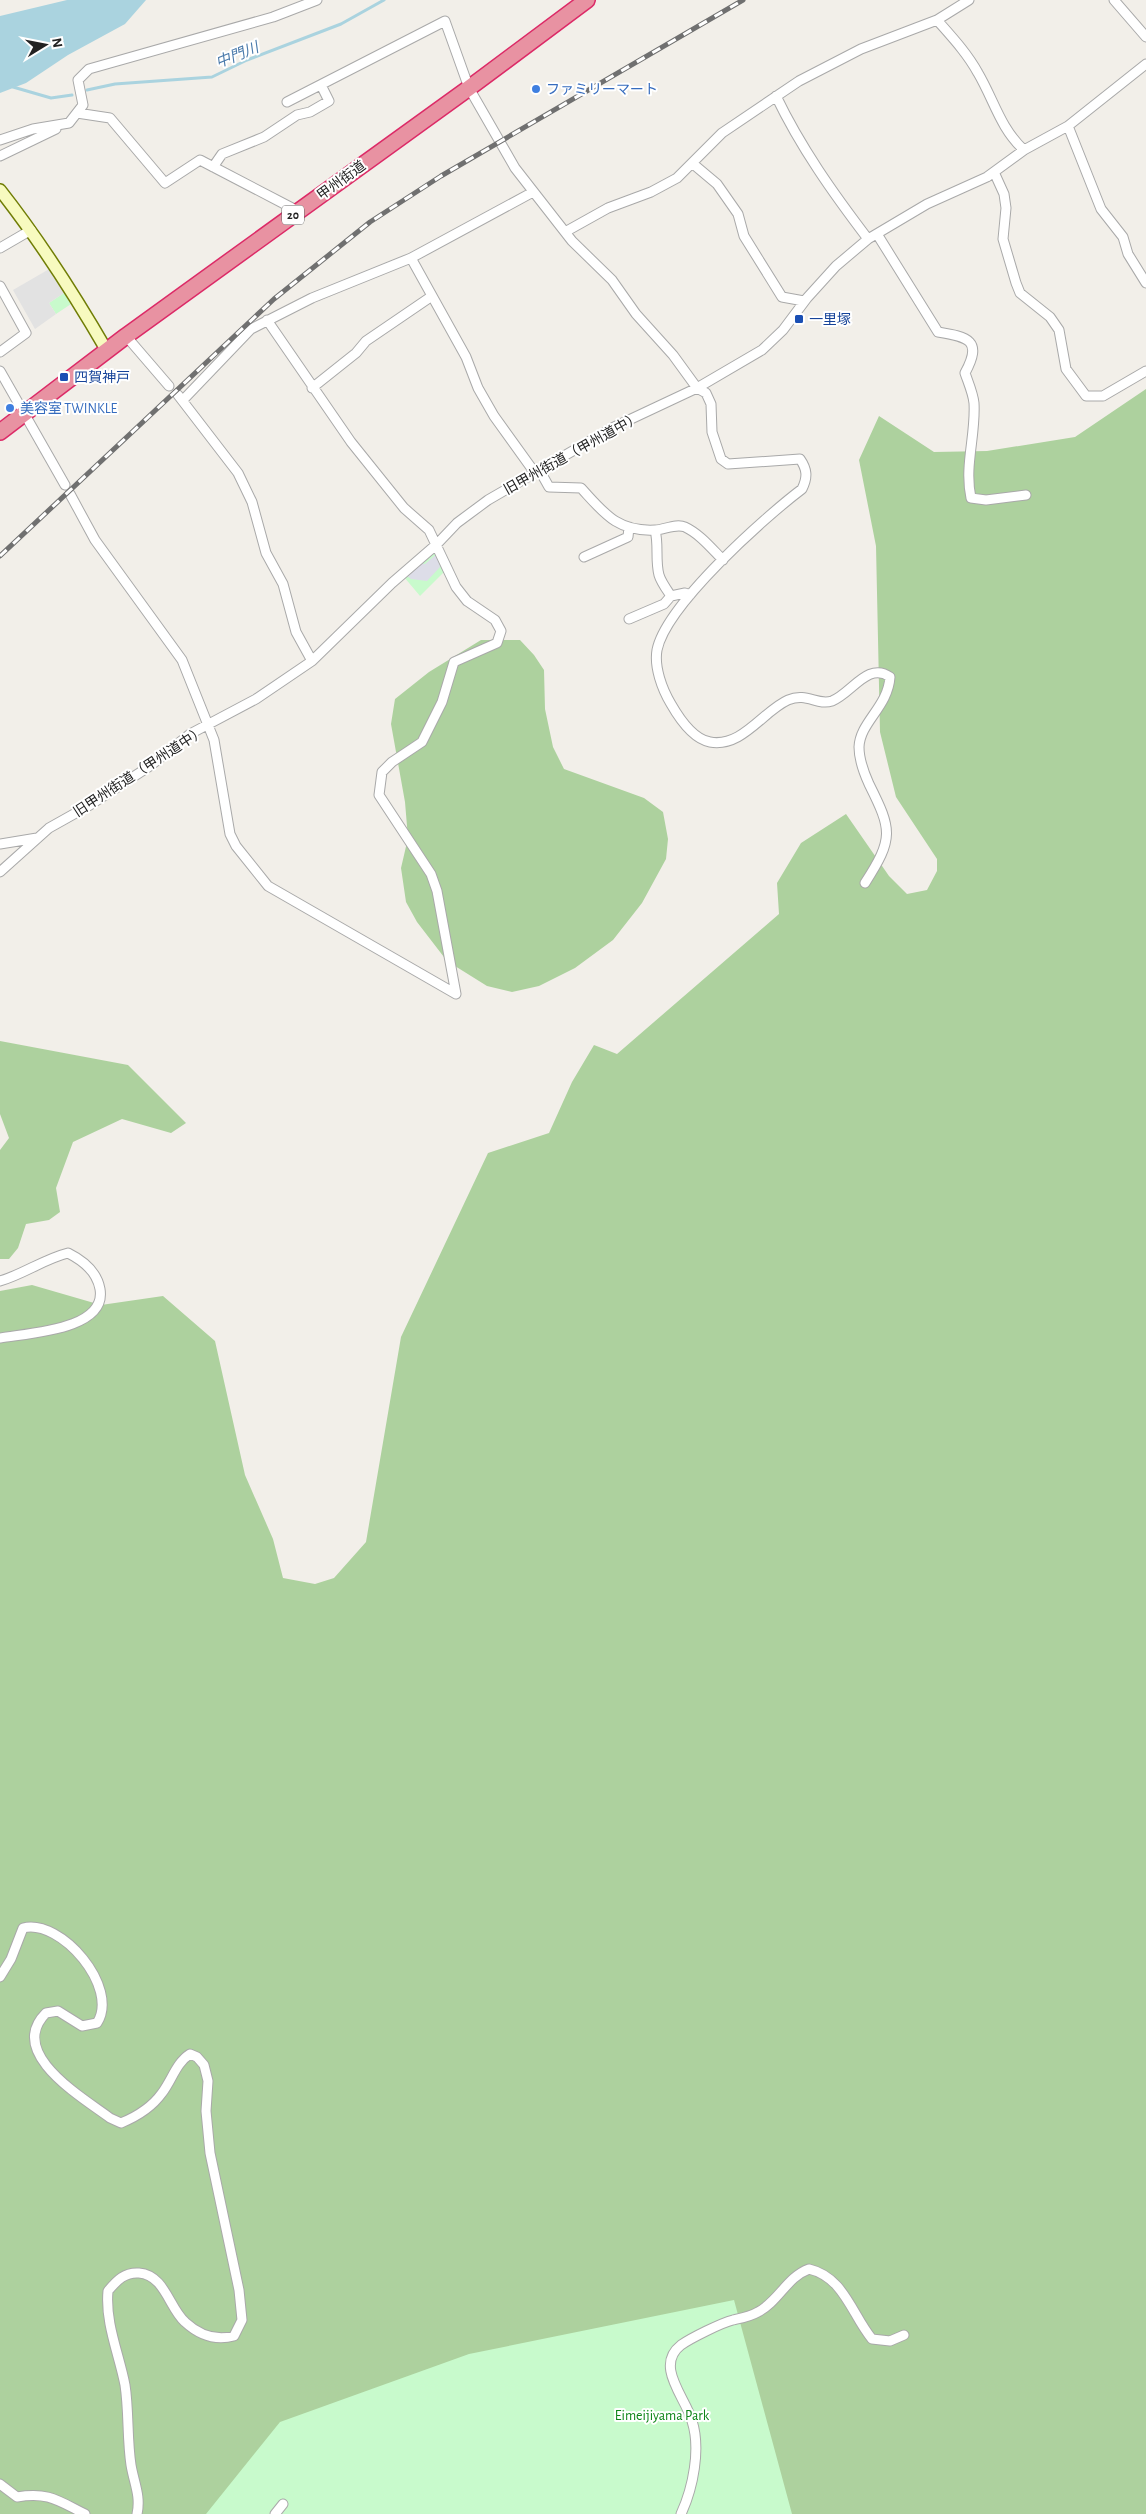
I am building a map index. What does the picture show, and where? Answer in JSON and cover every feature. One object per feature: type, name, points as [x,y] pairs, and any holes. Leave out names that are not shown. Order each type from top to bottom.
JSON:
[{"type":"highway","name":"甲州街道","points":[[0,432],[25,415],[126,336],[469,88],[587,0]]},
{"type":"street","points":[[0,156],[69,123],[83,105],[78,80],[89,69],[273,17],[317,0]]},
{"type":"street","points":[[565,232],[608,208],[659,188],[677,178],[722,133],[798,81],[861,48],[937,20],[968,0]]},
{"type":"street","points":[[1114,0],[1146,37]]},
{"type":"street","points":[[287,102],[445,20],[469,88],[515,168],[565,232],[612,280],[636,314],[673,355],[697,388],[706,393],[711,404],[712,432],[721,459],[728,464],[800,458],[806,470],[807,479],[802,489],[750,533],[690,594],[661,638],[657,651],[657,664],[668,699],[679,719],[698,736],[709,742],[729,740],[743,733],[788,700],[805,696],[823,702],[833,700],[870,673],[884,673],[890,677],[889,691],[865,728],[859,746],[864,772],[885,816],[888,835],[879,861],[865,883]]},
{"type":"street","points":[[937,20],[964,50],[979,73],[1001,122],[1024,150]]},
{"type":"street","name":"旧甲州街道（甲州道中）","points":[[0,844],[37,838],[49,828],[90,805],[150,766],[190,734],[256,699],[312,661],[392,584],[437,544],[456,523],[488,500],[614,427],[697,388],[762,350],[783,330],[804,301],[836,266],[868,239],[928,204],[994,172],[1024,150],[1068,126],[1146,64]]},
{"type":"street","points":[[213,167],[222,154],[264,137],[297,115],[310,112],[329,101],[321,85]]},
{"type":"street","points":[[776,96],[794,134],[812,158],[825,181],[868,239]]},
{"type":"street","points":[[77,113],[110,118],[165,183],[200,160],[294,209]]},
{"type":"street","points":[[0,140],[33,128],[69,123]]},
{"type":"street","points":[[1068,126],[1101,209],[1124,237],[1128,254],[1146,283]]},
{"type":"street","points":[[692,164],[717,184],[738,214],[744,236],[782,297],[804,301]]},
{"type":"street","points":[[994,172],[1004,194],[1006,208],[1003,239],[1020,293],[1050,317],[1059,330],[1066,369],[1086,396],[1104,396],[1146,371]]},
{"type":"street","points":[[0,190],[32,230],[73,292],[106,351]]},
{"type":"street","points":[[312,661],[296,632],[283,584],[266,552],[252,502],[238,473],[180,398],[251,329],[312,298],[411,258],[533,192]]},
{"type":"street","points":[[0,248],[32,230]]},
{"type":"street","points":[[878,234],[938,332],[965,337],[973,346],[974,357],[964,373],[974,402],[969,459],[971,498],[986,500],[1026,495]]},
{"type":"street","points":[[411,258],[466,358],[478,388],[494,416],[550,487],[581,488],[606,516],[614,522],[629,527],[655,530],[683,526],[696,533],[723,560]]},
{"type":"street","points":[[0,286],[26,333],[0,352]]},
{"type":"street","points":[[312,388],[356,353],[366,341],[432,296]]},
{"type":"street","points":[[70,494],[95,540],[182,660],[209,724],[230,834],[236,846],[268,886],[456,994],[437,891],[431,874],[379,795],[382,772],[392,762],[422,742],[427,734],[442,702],[454,662],[498,643],[501,631],[495,620],[468,601],[456,587],[429,530],[391,494],[312,388],[267,320]]},
{"type":"street","points":[[126,336],[169,386]]},
{"type":"street","points":[[0,371],[65,485]]},
{"type":"street","points":[[584,557],[628,537],[629,527]]},
{"type":"street","points":[[655,530],[658,542],[659,575],[671,596]]},
{"type":"street","points":[[630,618],[664,604],[671,596],[684,592],[690,594]]},
{"type":"street","points":[[0,872],[37,838]]},
{"type":"street","points":[[0,1281],[20,1275],[55,1256],[68,1253],[79,1258],[94,1275],[98,1281],[100,1294],[100,1302],[95,1310],[75,1323],[0,1338]]},
{"type":"street","points":[[0,1977],[11,1959],[23,1928],[29,1926],[47,1929],[82,1956],[93,1972],[103,2006],[102,2015],[97,2023],[82,2026],[58,2011],[46,2013],[33,2031],[33,2040],[40,2058],[50,2071],[110,2118],[121,2123],[139,2115],[162,2093],[178,2066],[190,2054],[197,2057],[204,2065],[208,2081],[206,2111],[210,2152],[239,2290],[242,2320],[234,2336],[220,2340],[198,2332],[183,2321],[156,2280],[144,2273],[129,2272],[116,2281],[108,2291],[110,2323],[125,2387],[131,2468],[140,2502],[137,2514]]},
{"type":"street","points":[[681,2514],[692,2478],[696,2451],[692,2421],[670,2375],[670,2359],[681,2346],[732,2320],[745,2319],[768,2307],[791,2280],[800,2272],[809,2269],[831,2279],[853,2307],[872,2339],[890,2341],[904,2335]]},
{"type":"street","points":[[0,2484],[17,2497],[36,2494],[49,2496],[84,2514]]},
{"type":"street","points":[[275,2514],[283,2504]]},
{"type":"green space","points":[[64,293],[71,304],[56,314],[49,303]]},
{"type":"green space","points":[[1146,389],[1146,2514],[0,2514],[0,1291],[32,1285],[101,1305],[163,1296],[215,1341],[245,1475],[273,1539],[283,1578],[315,1584],[334,1578],[366,1542],[401,1337],[488,1153],[549,1133],[572,1082],[594,1045],[617,1054],[779,914],[777,883],[801,843],[846,814],[889,876],[907,894],[927,890],[937,871],[937,859],[896,797],[880,732],[876,546],[859,460],[879,416],[934,452],[987,451],[1075,437]]},
{"type":"green space","points":[[435,550],[446,570],[420,596],[404,577]]},
{"type":"green space","points":[[481,640],[520,640],[534,655],[544,670],[545,709],[553,747],[564,769],[644,798],[663,812],[668,839],[666,859],[642,903],[613,940],[575,968],[539,986],[512,992],[487,986],[447,961],[417,922],[406,902],[401,868],[408,838],[405,802],[391,724],[395,699],[429,672]]},
{"type":"green space","points":[[0,1041],[128,1065],[186,1123],[171,1133],[122,1119],[73,1142],[56,1188],[60,1212],[49,1220],[26,1224],[18,1248],[9,1259],[0,1259],[0,1150],[9,1138],[0,1114]]},
{"type":"green space","name":"Eimeijiyama Park","points":[[734,2300],[792,2514],[206,2514],[280,2422],[469,2354]]},
{"type":"shaded area","points":[[51,268],[64,293],[49,303],[56,314],[35,329],[13,290]]},
{"type":"shaded area","points":[[438,553],[440,567],[427,581],[411,579],[406,575],[420,563],[425,564]]},
{"type":"water","points":[[67,0],[146,0],[125,24],[68,55],[26,83],[0,93],[0,16]]},
{"type":"waterway","name":"中門川","points":[[87,90],[115,84],[212,77],[247,60],[341,24],[384,0]]},
{"type":"waterway","name":"中門川","points":[[13,87],[51,98],[72,95]]},
{"type":"railway","points":[[0,556],[274,299],[370,222],[441,176],[743,0]]},
{"type":"place","name":"ファミリーマート","points":[[536,89]]},
{"type":"place","name":"一里塚","points":[[799,319]]},
{"type":"place","name":"四賀神戸","points":[[64,377]]},
{"type":"place","name":"美容室 TWINKLE","points":[[10,408]]}]
